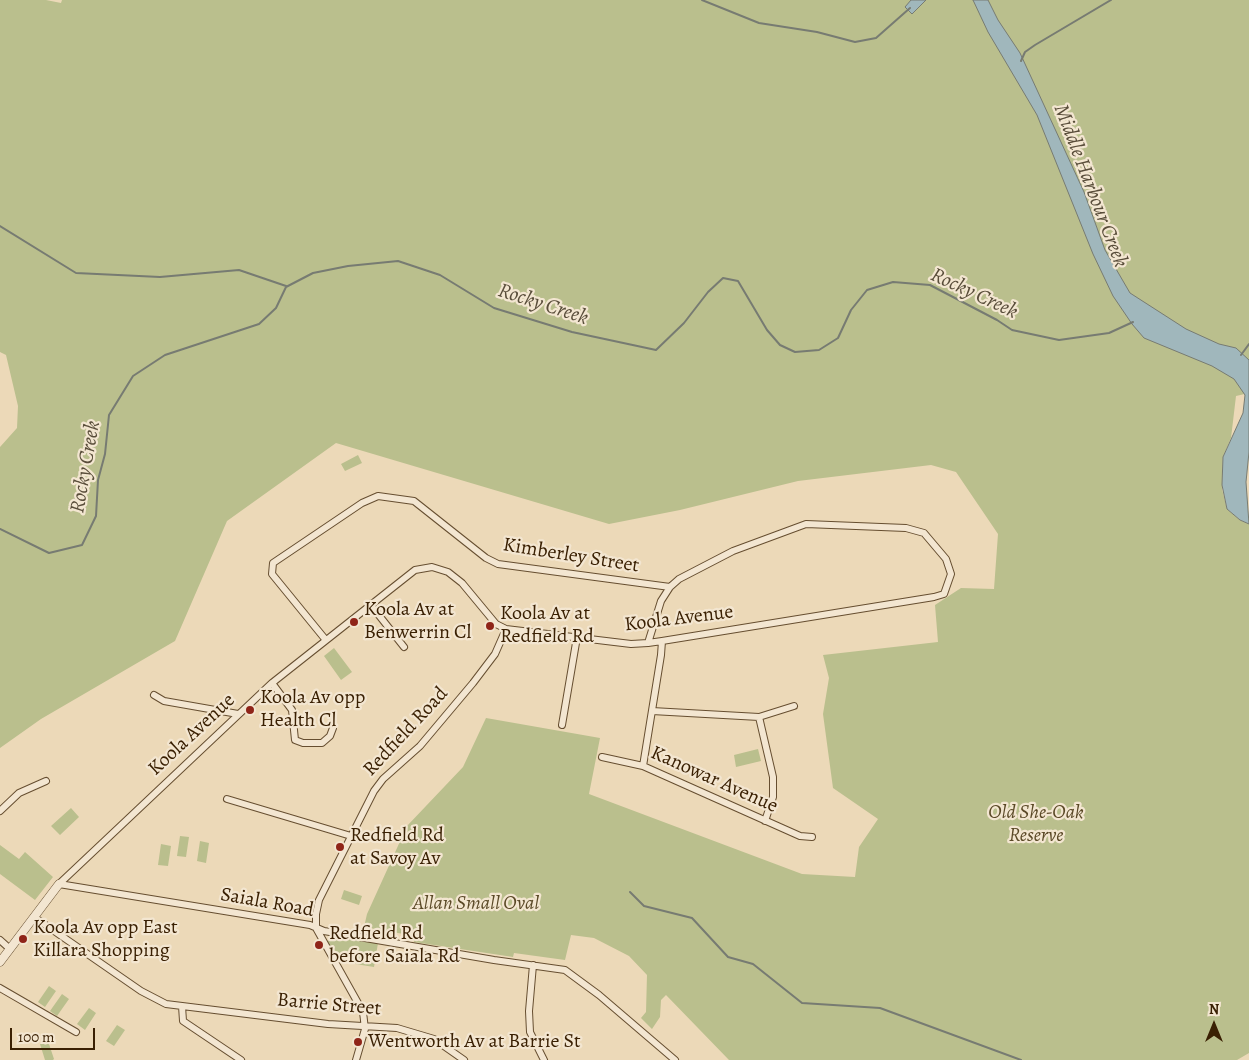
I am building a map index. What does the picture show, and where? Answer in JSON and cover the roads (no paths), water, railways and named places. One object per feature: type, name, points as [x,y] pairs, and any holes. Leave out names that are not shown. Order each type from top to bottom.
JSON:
[{"type":"street","name":"Kimberley Street","points":[[325,639],[272,574],[271,568],[276,559],[362,503],[378,496],[414,501],[478,552],[498,564],[670,587]]},
{"type":"street","name":"Koola Avenue","points":[[0,962],[59,884],[238,714],[325,639],[415,570],[432,567],[448,572],[456,577],[490,618],[506,630],[632,644],[859,610],[944,594],[951,574],[946,559],[924,533],[906,528],[806,524],[733,551],[688,574],[670,587]]},
{"type":"street","points":[[648,643],[655,616],[670,587]]},
{"type":"street","points":[[370,604],[404,647]]},
{"type":"street","name":"Redfield Road","points":[[316,928],[315,920],[319,900],[374,791],[383,779],[420,746],[473,683],[495,654],[506,630]]},
{"type":"street","points":[[562,725],[577,637]]},
{"type":"street","points":[[642,766],[662,641]]},
{"type":"street","points":[[272,683],[292,710],[295,740],[304,743],[322,743],[330,736],[333,728]]},
{"type":"street","points":[[154,695],[164,701],[238,714]]},
{"type":"street","points":[[652,711],[759,717],[794,706]]},
{"type":"street","points":[[759,717],[773,777],[773,797],[765,820]]},
{"type":"street","name":"Kanowar Avenue","points":[[602,757],[642,766],[800,836],[812,838]]},
{"type":"street","points":[[0,811],[18,793],[46,781]]},
{"type":"street","points":[[227,799],[351,836]]},
{"type":"street","name":"Saiala Road","points":[[59,884],[310,925],[316,928],[572,973],[674,1060]]},
{"type":"street","name":"Barrie Street","points":[[34,917],[154,999],[182,1006],[328,1024],[396,1028],[424,1035],[445,1044],[464,1060]]},
{"type":"street","points":[[316,928],[360,1006],[365,1025],[356,1060]]},
{"type":"street","points":[[0,940],[10,949]]},
{"type":"street","points":[[533,965],[529,1011],[530,1032],[544,1060]]},
{"type":"street","points":[[0,988],[76,1032]]},
{"type":"street","points":[[182,1006],[184,1021],[241,1060]]},
{"type":"water","points":[[911,0],[926,0],[912,14],[905,7]]},
{"type":"water","points":[[973,0],[988,0],[998,20],[1020,53],[1084,192],[1105,250],[1130,293],[1186,329],[1219,344],[1236,348],[1249,360],[1249,452],[1246,482],[1249,524],[1240,520],[1227,509],[1222,485],[1223,457],[1243,413],[1245,395],[1234,379],[1212,366],[1144,338],[1132,324],[1113,296],[1093,254],[1037,115],[988,32]]},
{"type":"waterway","name":"Middle Harbour Creek","points":[[702,0],[759,23],[817,32],[855,42],[876,38],[910,8]]},
{"type":"waterway","points":[[1021,61],[1025,52],[1035,45],[1111,0]]},
{"type":"waterway","points":[[0,226],[76,273],[160,277],[239,270],[286,286]]},
{"type":"waterway","name":"Rocky Creek","points":[[0,529],[49,553],[82,545],[96,516],[98,480],[105,454],[109,415],[133,376],[165,355],[259,324],[276,308],[286,287],[313,273],[348,266],[398,261],[440,275],[494,308],[572,332],[656,350],[684,323],[708,292],[723,278],[738,281],[767,330],[780,345],[795,352],[819,350],[838,338],[851,310],[867,290],[893,282],[930,285],[997,320],[1012,330],[1059,340],[1109,333],[1133,322]]},
{"type":"waterway","points":[[1241,355],[1249,344]]},
{"type":"waterway","points":[[630,892],[644,906],[692,918],[728,957],[753,964],[802,1003],[880,1008],[1021,1060]]},
{"type":"place","name":"Koola Av at Benwerrin Cl","points":[[354,622]]},
{"type":"place","name":"Koola Av at Redfield Rd","points":[[490,626]]},
{"type":"place","name":"Koola Av opp Health Cl","points":[[250,710]]},
{"type":"place","name":"Redfield Rd at Savoy Av","points":[[340,847]]},
{"type":"place","name":"Koola Av opp East Killara Shopping","points":[[23,939]]},
{"type":"place","name":"Redfield Rd before Saiala Rd","points":[[319,945]]},
{"type":"place","name":"Wentworth Av at Barrie St","points":[[358,1042]]},
{"type":"park label","name":"Old She-Oak Reserve","points":[[1036,824]]},
{"type":"park label","name":"Allan Small Oval","points":[[476,904]]}]
